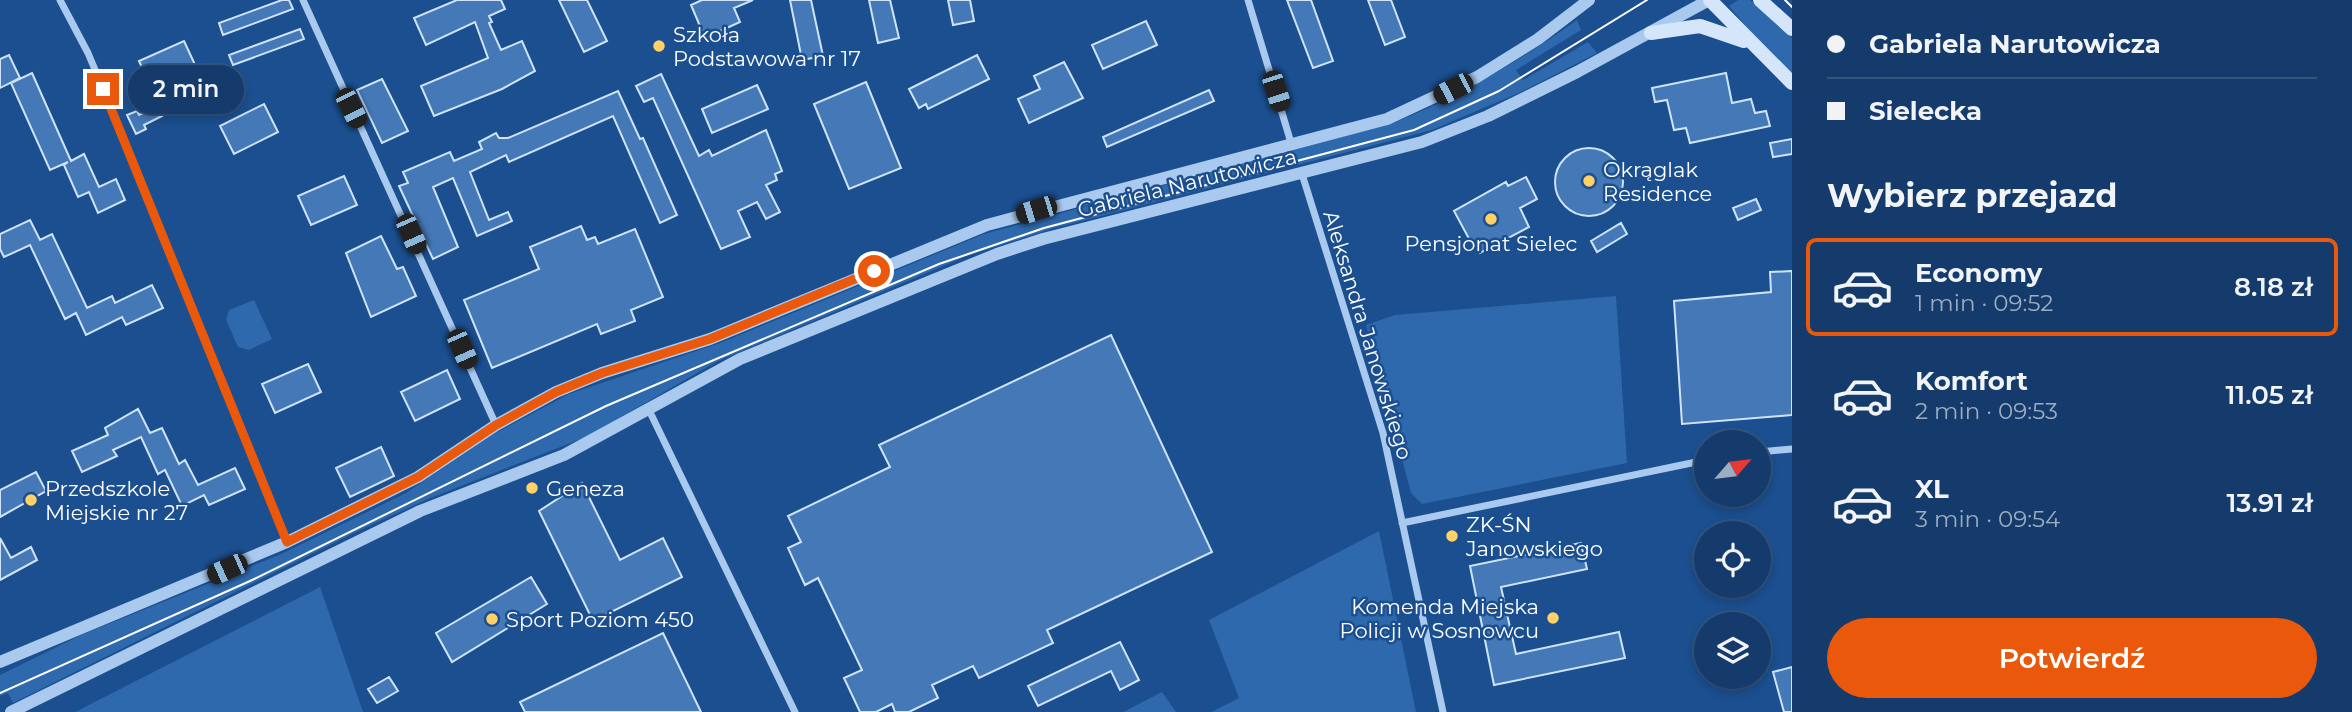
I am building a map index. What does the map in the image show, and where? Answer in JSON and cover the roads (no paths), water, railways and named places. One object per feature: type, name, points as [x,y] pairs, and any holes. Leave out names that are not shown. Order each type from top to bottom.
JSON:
[{"type":"main road","points":[[1710,0],[1792,83]]},
{"type":"main road","points":[[1760,0],[1792,29]]},
{"type":"main road","points":[[1651,33],[1700,26],[1722,31],[1752,44]]},
{"type":"street","points":[[60,0],[88,53],[114,115],[287,542]]},
{"type":"street","points":[[303,0],[496,425]]},
{"type":"street","points":[[1248,0],[1292,146]]},
{"type":"street","name":"Gabriela Narutowicza","points":[[0,662],[287,542],[418,477],[496,425],[567,387],[710,339],[986,225],[1292,146],[1387,118],[1429,101],[1476,77],[1528,45],[1589,0]]},
{"type":"street","name":"Gabriela Narutowicza","points":[[11,712],[420,511],[564,455],[740,359],[997,254],[1043,239],[1422,142],[1488,116],[1710,0]]},
{"type":"street","name":"Aleksandra Janowskiego","points":[[1302,174],[1384,433],[1443,712]]},
{"type":"street","points":[[648,407],[795,712]]},
{"type":"street","points":[[1771,451],[1792,449]]},
{"type":"street","points":[[1402,523],[1694,462]]},
{"type":"tram line","points":[[0,693],[250,581],[606,406],[939,264],[1044,228],[1414,130],[1499,91],[1647,0]]},
{"type":"tram line","points":[[1785,0],[1792,7]]},
{"type":"place","name":"Szkoła Podstawowa nr 17","points":[[659,46]]},
{"type":"place","name":"Okrąglak Residence","points":[[1589,181]]},
{"type":"place","name":"Pensjonat Sielec","points":[[1491,219]]},
{"type":"place","name":"Geneza","points":[[532,488]]},
{"type":"place","name":"Przedszkole Miejskie nr 27","points":[[31,500]]},
{"type":"place","name":"ZK-ŚN Janowskiego","points":[[1452,536]]},
{"type":"place","name":"Komenda Miejska Policji w Sosnowcu","points":[[1553,618]]},
{"type":"place","name":"Sport Poziom 450","points":[[492,619]]}]
